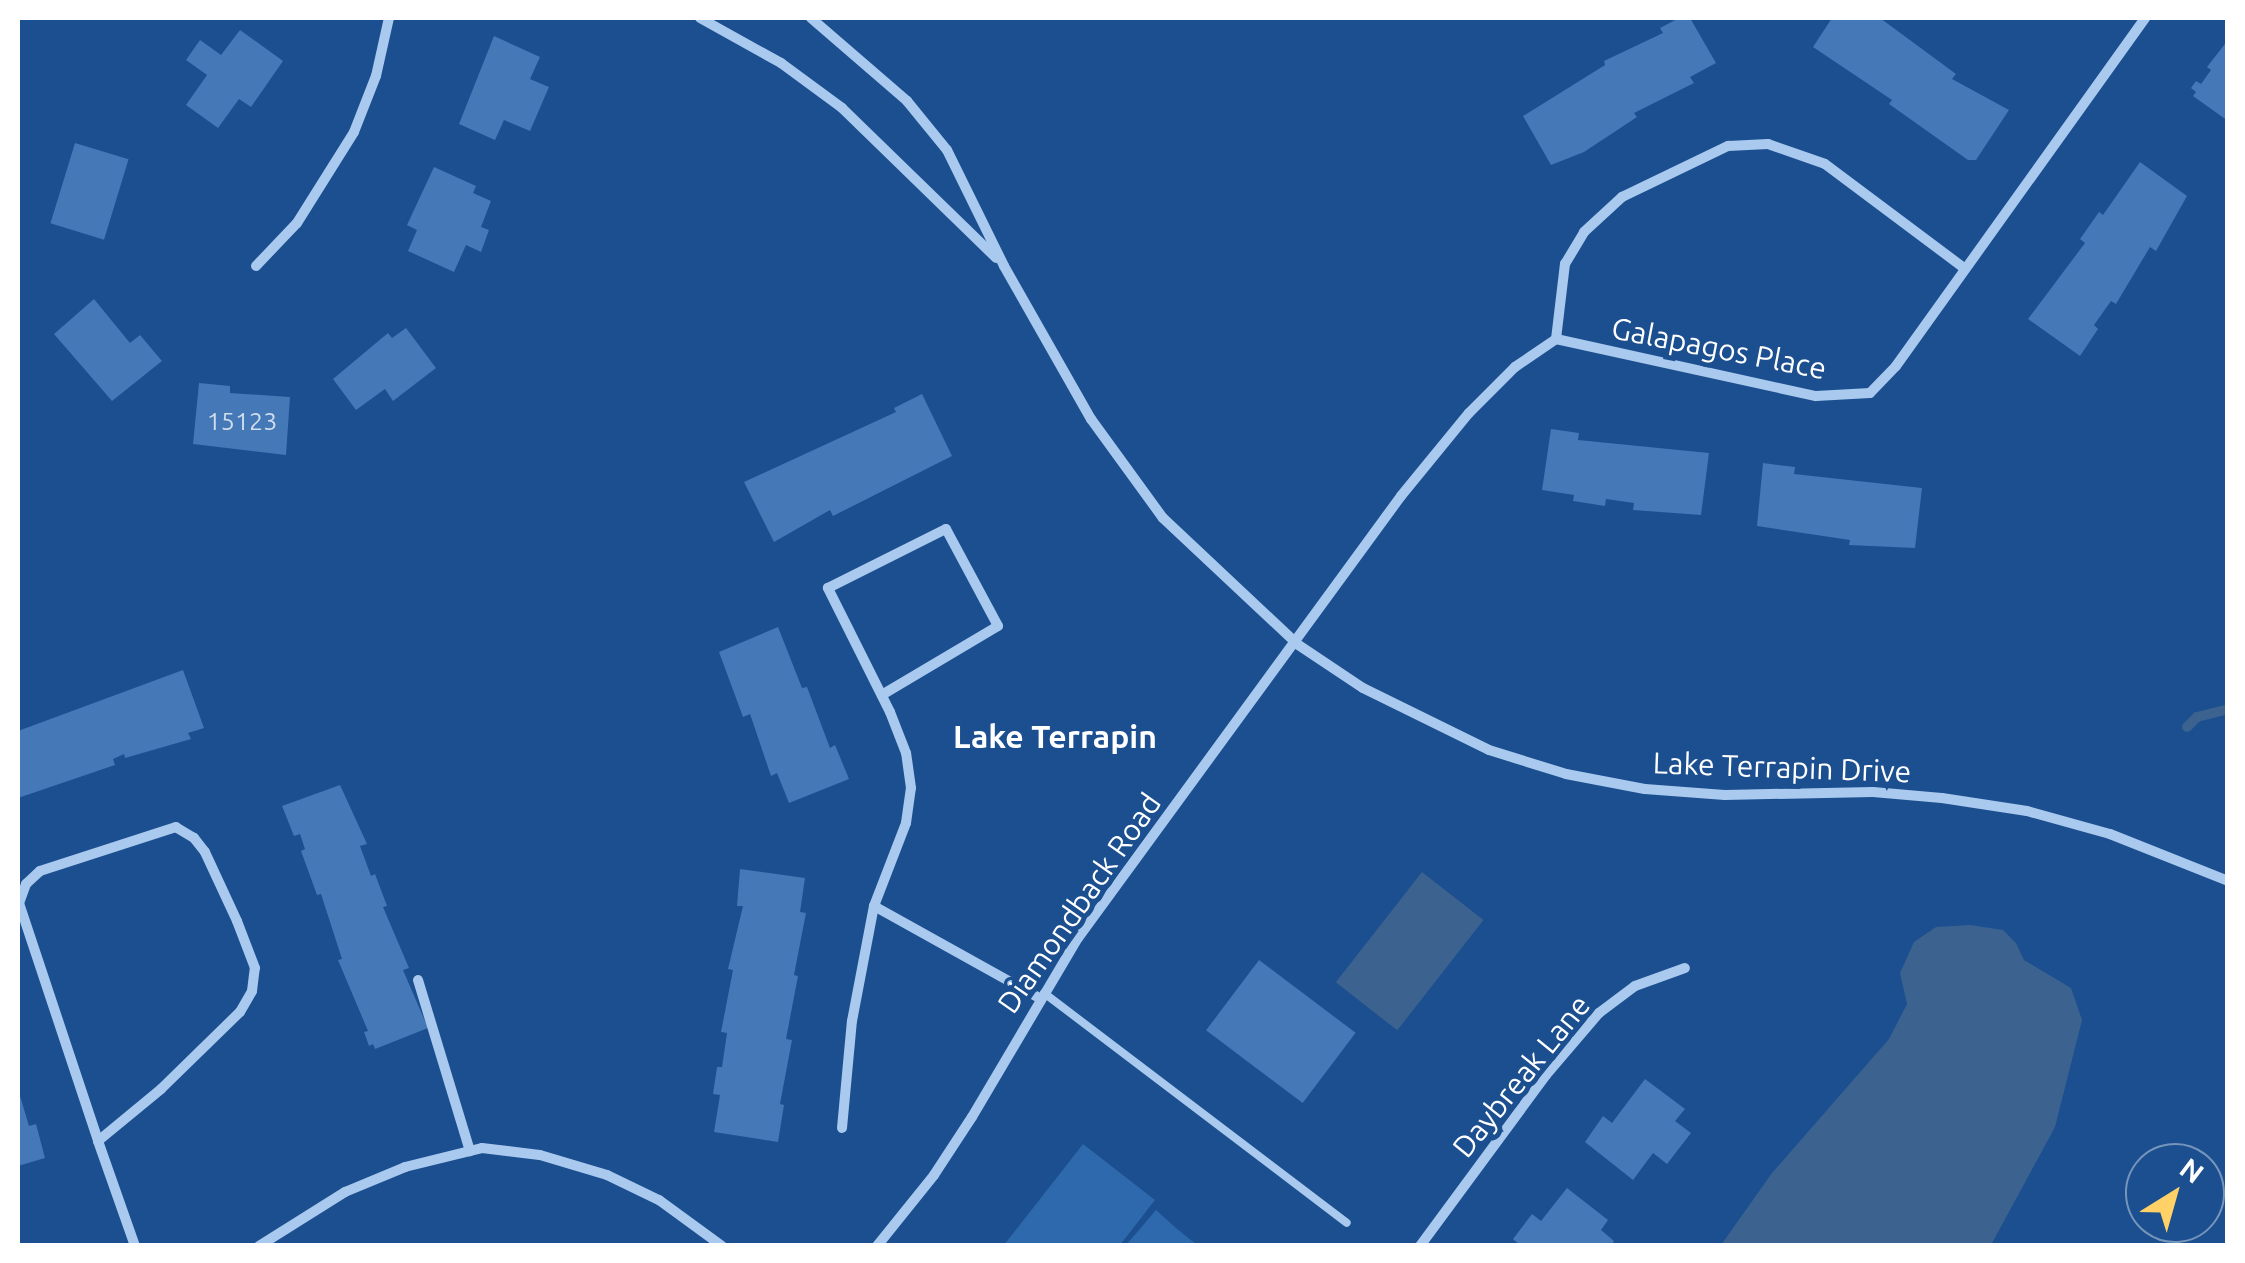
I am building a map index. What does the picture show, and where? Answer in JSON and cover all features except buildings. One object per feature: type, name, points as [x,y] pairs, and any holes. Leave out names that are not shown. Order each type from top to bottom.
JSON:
[{"type":"street","points":[[256,266],[297,223],[347,146],[376,76],[389,18]]},
{"type":"street","name":"Lake Terrapin Drive","points":[[700,18],[781,63],[842,108],[1004,266]]},
{"type":"street","name":"Lake Terrapin Drive","points":[[811,18],[872,68],[947,150],[1004,266],[1091,419],[1137,486],[1196,554],[1297,644],[1425,722],[1489,750],[1566,774],[1645,789],[1725,795],[1874,792],[2027,811],[2110,834],[2228,881]]},
{"type":"street","name":"Galapagos Place","points":[[1556,339],[1798,392],[1850,398],[1870,393],[1883,383],[2145,18]]},
{"type":"street","points":[[1297,644],[1401,496],[1469,413],[1515,368],[1556,339],[1566,264],[1584,232],[1622,198],[1728,146],[1768,144],[1826,164],[1964,268]]},
{"type":"street","points":[[842,1128],[852,1021],[874,906],[906,822],[910,788],[906,753],[882,695],[828,588],[946,529],[998,626],[882,695]]},
{"type":"street","name":"Diamondback Road","points":[[878,1246],[934,1175],[972,1117],[1078,938],[1297,644]]},
{"type":"street","points":[[98,1140],[226,1024],[252,991],[255,968],[230,904],[205,852],[194,838],[176,826],[40,871],[26,884],[19,903],[98,1140],[135,1246]]},
{"type":"street","points":[[874,906],[1041,995]]},
{"type":"street","name":"Daybreak Lane","points":[[1420,1246],[1546,1076],[1598,1013],[1635,986],[1685,968]]},
{"type":"street","points":[[418,980],[470,1151]]},
{"type":"street","points":[[258,1246],[345,1192],[406,1168],[470,1151],[540,1155],[607,1175],[659,1200],[722,1246]]},
{"type":"lane","points":[[1041,995],[1347,1223]]},
{"type":"shaded area","points":[[1422,872],[1483,920],[1397,1030],[1336,982]]},
{"type":"shaded area","points":[[1970,925],[2003,930],[2016,943],[2024,960],[2071,988],[2082,1020],[2055,1127],[1991,1245],[1721,1245],[1772,1173],[1889,1039],[1907,1004],[1900,973],[1914,942],[1936,927]]},
{"type":"shaded area","points":[[1083,1144],[1155,1200],[1120,1245],[1004,1245]]},
{"type":"shaded area","points":[[1156,1210],[1176,1228],[1197,1245],[1126,1245]]},
{"type":"waterway","points":[[2187,727],[2197,717],[2228,709]]},
{"type":"district","name":"Lake Terrapin","points":[[1055,736]]}]
